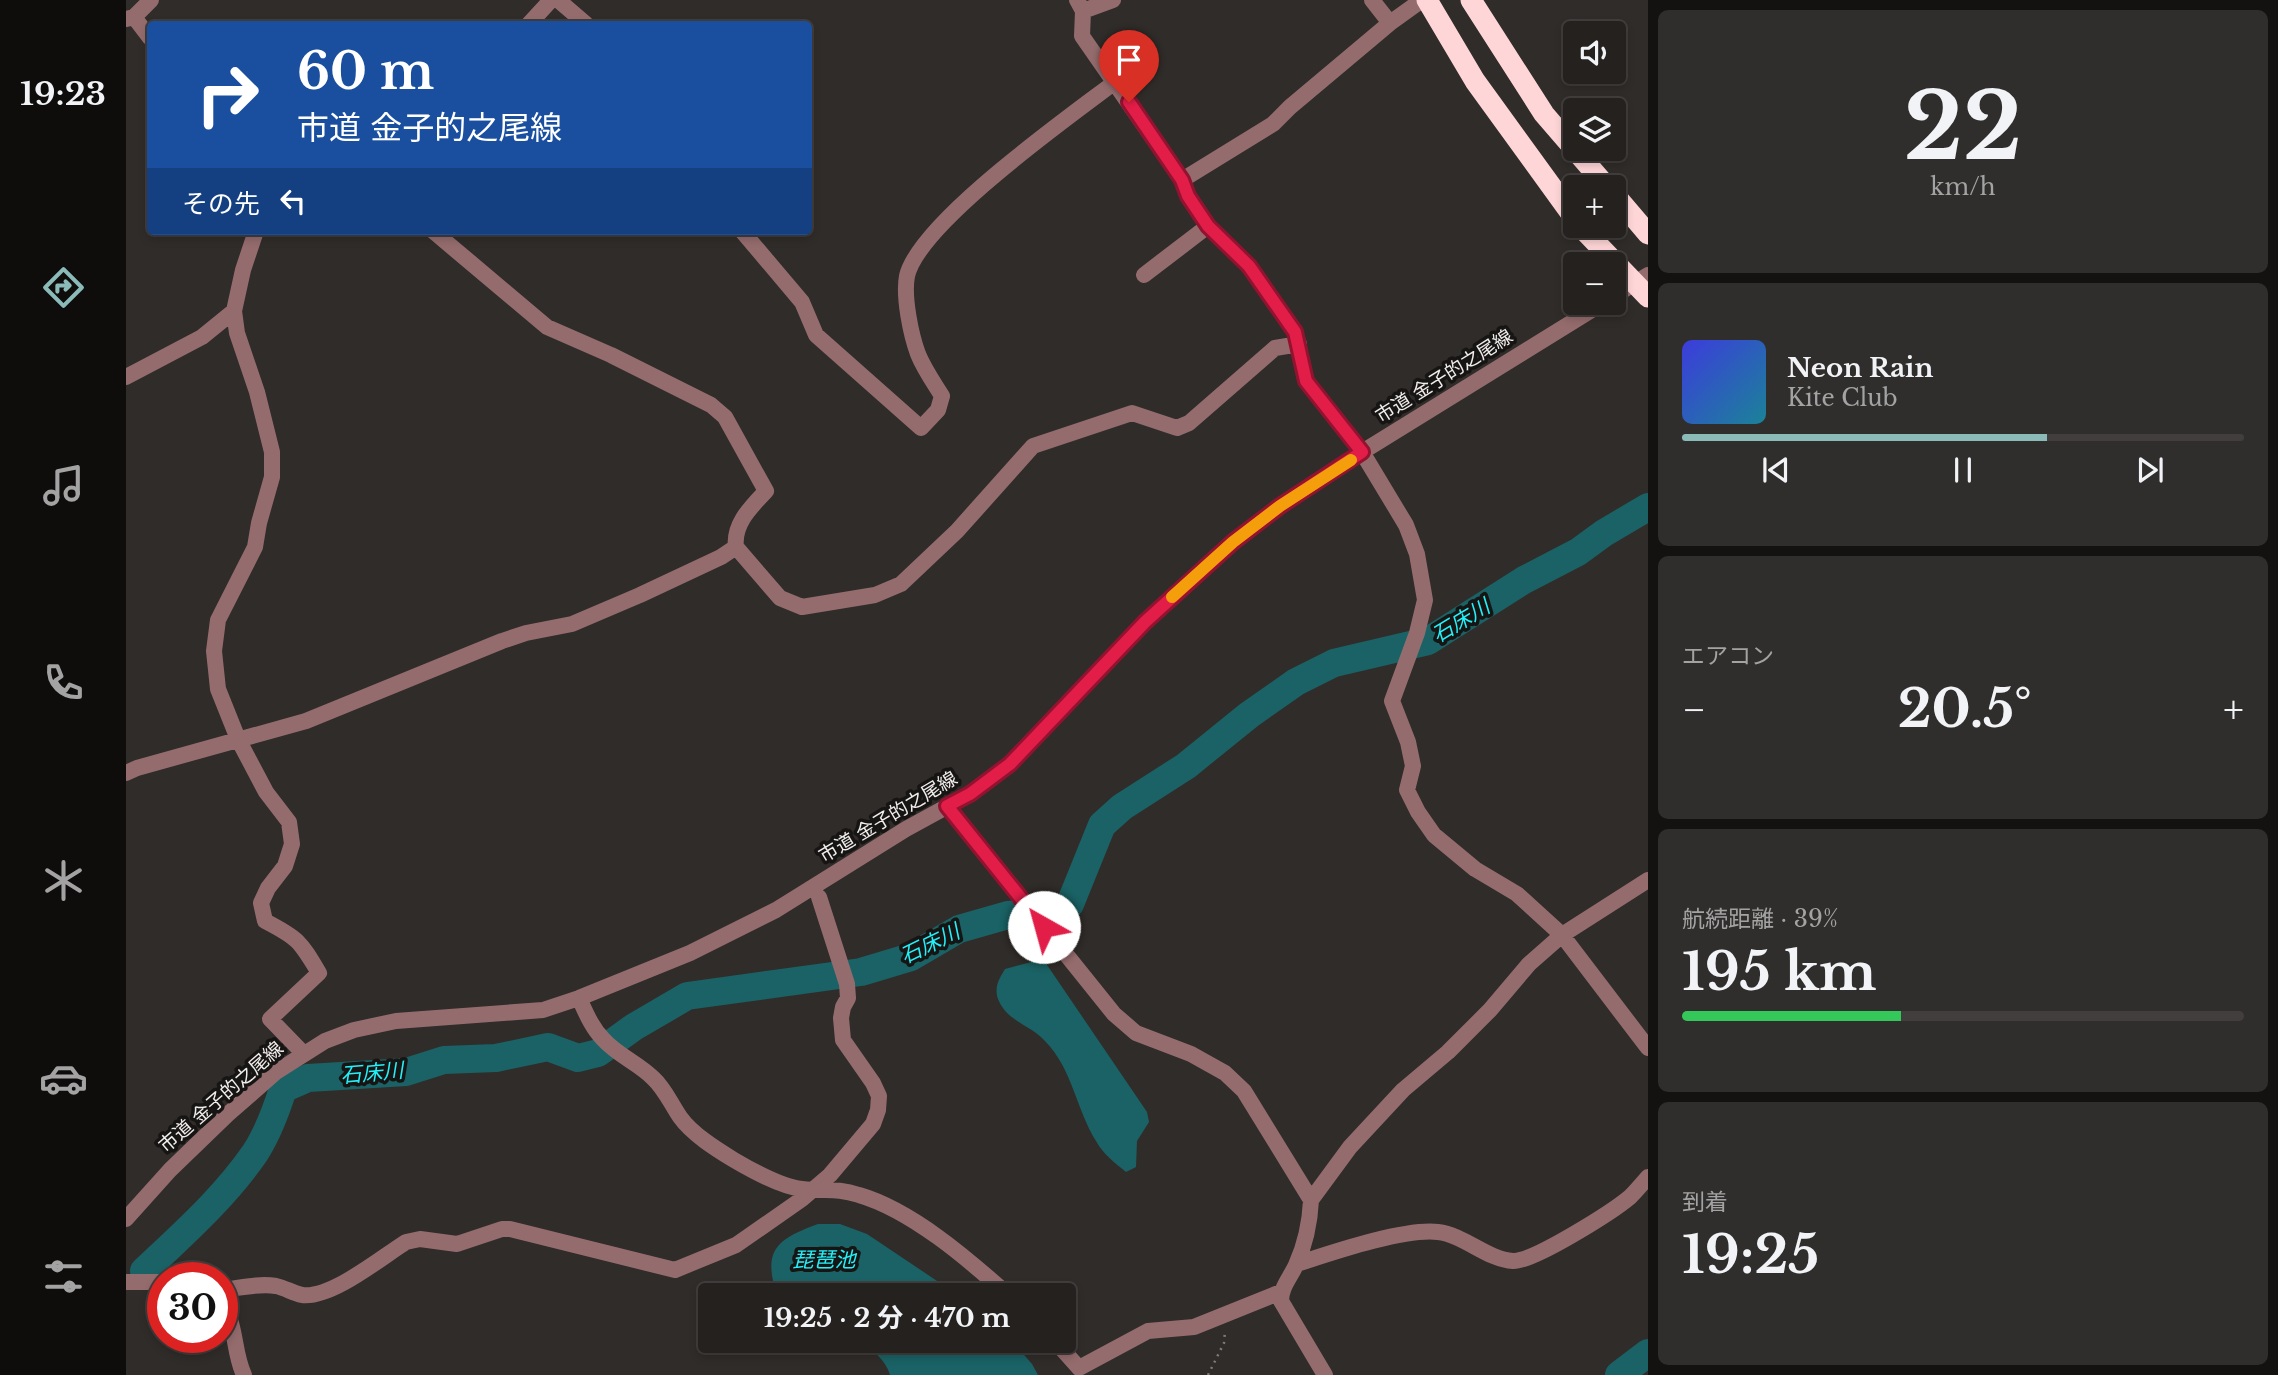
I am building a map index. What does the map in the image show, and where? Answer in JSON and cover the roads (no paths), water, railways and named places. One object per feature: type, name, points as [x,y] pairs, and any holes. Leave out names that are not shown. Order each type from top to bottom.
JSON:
[{"type":"highway","points":[[1427,0],[1475,81],[1563,202]]},
{"type":"highway","points":[[1471,0],[1544,114],[1597,175]]},
{"type":"highway","points":[[1626,208],[1648,234]]},
{"type":"highway","points":[[1593,238],[1643,285]]},
{"type":"street","points":[[147,35],[130,18],[151,0]]},
{"type":"street","points":[[532,21],[551,0]]},
{"type":"street","points":[[558,0],[582,21]]},
{"type":"street","points":[[1113,0],[1080,6],[1082,36],[1182,180],[1188,196],[1208,226],[1249,266],[1295,332],[1306,381],[1362,452],[1406,525],[1417,554],[1424,600],[1417,633],[1392,701],[1408,742],[1413,766],[1407,790],[1418,812],[1434,835],[1475,869],[1517,894],[1562,935],[1648,1048]]},
{"type":"street","points":[[1372,0],[1390,23]]},
{"type":"street","points":[[1182,180],[1273,124],[1390,23],[1422,0]]},
{"type":"street","points":[[745,235],[802,302],[816,335],[920,428],[938,410],[942,396],[918,354],[905,296],[908,274],[926,241],[1023,151],[1115,82]]},
{"type":"street","points":[[1144,275],[1208,226]]},
{"type":"street","points":[[255,235],[234,311],[237,333],[257,392],[272,452],[272,477],[255,547],[218,620],[214,651],[218,689],[238,739],[266,792],[289,822],[292,844],[285,866],[268,888],[261,903],[265,921],[302,943],[319,973],[270,1019],[303,1054]]},
{"type":"street","points":[[438,235],[547,327],[699,397],[725,417],[766,491],[745,513],[735,538],[736,547],[780,598],[802,607],[875,595],[901,584],[957,531],[1033,446],[1132,413],[1177,428],[1189,423],[1275,348],[1299,344]]},
{"type":"street","points":[[1626,291],[1643,285]]},
{"type":"street","points":[[126,377],[202,337],[234,311]]},
{"type":"street","name":"市道 金子的之尾線","points":[[126,1219],[170,1170],[228,1114],[276,1072],[325,1041],[354,1030],[396,1021],[543,1010],[579,998],[690,953],[776,910],[906,829],[970,794],[1010,764],[1145,622],[1233,542],[1280,506],[1362,452],[1584,315]]},
{"type":"street","points":[[126,773],[238,739],[306,722],[526,633],[572,624],[640,596],[736,547]]},
{"type":"street","points":[[947,806],[1114,1014],[1136,1033],[1191,1054],[1225,1073],[1244,1091],[1311,1200]]},
{"type":"street","points":[[1325,1375],[1281,1301],[1281,1292],[1297,1264],[1310,1221],[1311,1200],[1350,1147],[1403,1090],[1448,1052],[1490,1010],[1529,964],[1562,935],[1648,880]]},
{"type":"street","points":[[238,1288],[264,1285],[277,1286],[302,1295],[319,1293],[406,1242],[420,1239],[457,1244],[502,1229],[675,1270],[736,1245],[815,1189],[830,1175],[873,1124],[878,1110],[878,1096],[873,1083],[842,1040],[841,1018],[848,998],[847,984],[819,897]]},
{"type":"street","points":[[579,998],[589,1022],[603,1039],[636,1062],[656,1081],[682,1119],[733,1160],[800,1189],[838,1189],[863,1196],[900,1212],[973,1264],[994,1283]]},
{"type":"street","points":[[1297,1264],[1415,1232],[1439,1232],[1513,1261],[1531,1258],[1611,1210],[1631,1196],[1648,1177]]},
{"type":"street","points":[[126,1282],[147,1282]]},
{"type":"street","points":[[1066,1353],[1079,1368],[1148,1331],[1194,1326],[1281,1292]]},
{"type":"street","points":[[238,1353],[244,1375]]},
{"type":"water","points":[[1043,959],[1147,1112],[1149,1122],[1137,1141],[1136,1167],[1126,1172],[1096,1141],[1062,1064],[1054,1052],[1039,1035],[1007,1013],[998,999],[997,987],[1005,969]]},
{"type":"water","name":"琵琶池","points":[[818,1224],[840,1224],[867,1234],[940,1283],[774,1283],[771,1267],[776,1248],[792,1235]]},
{"type":"water","points":[[875,1353],[1022,1353],[1038,1375],[890,1375]]},
{"type":"waterway","name":"石床川","points":[[144,1271],[202,1215],[243,1169],[264,1138],[283,1089],[308,1078],[406,1072],[444,1060],[496,1058],[548,1047],[578,1058],[598,1053],[634,1027],[687,996],[861,972],[911,957],[959,929],[1008,915],[1055,911],[1070,904],[1102,825],[1122,807],[1186,766],[1249,715],[1296,682],[1334,663],[1428,641],[1524,580],[1578,552],[1648,507]]},
{"type":"waterway","points":[[1619,1375],[1648,1353]]}]
